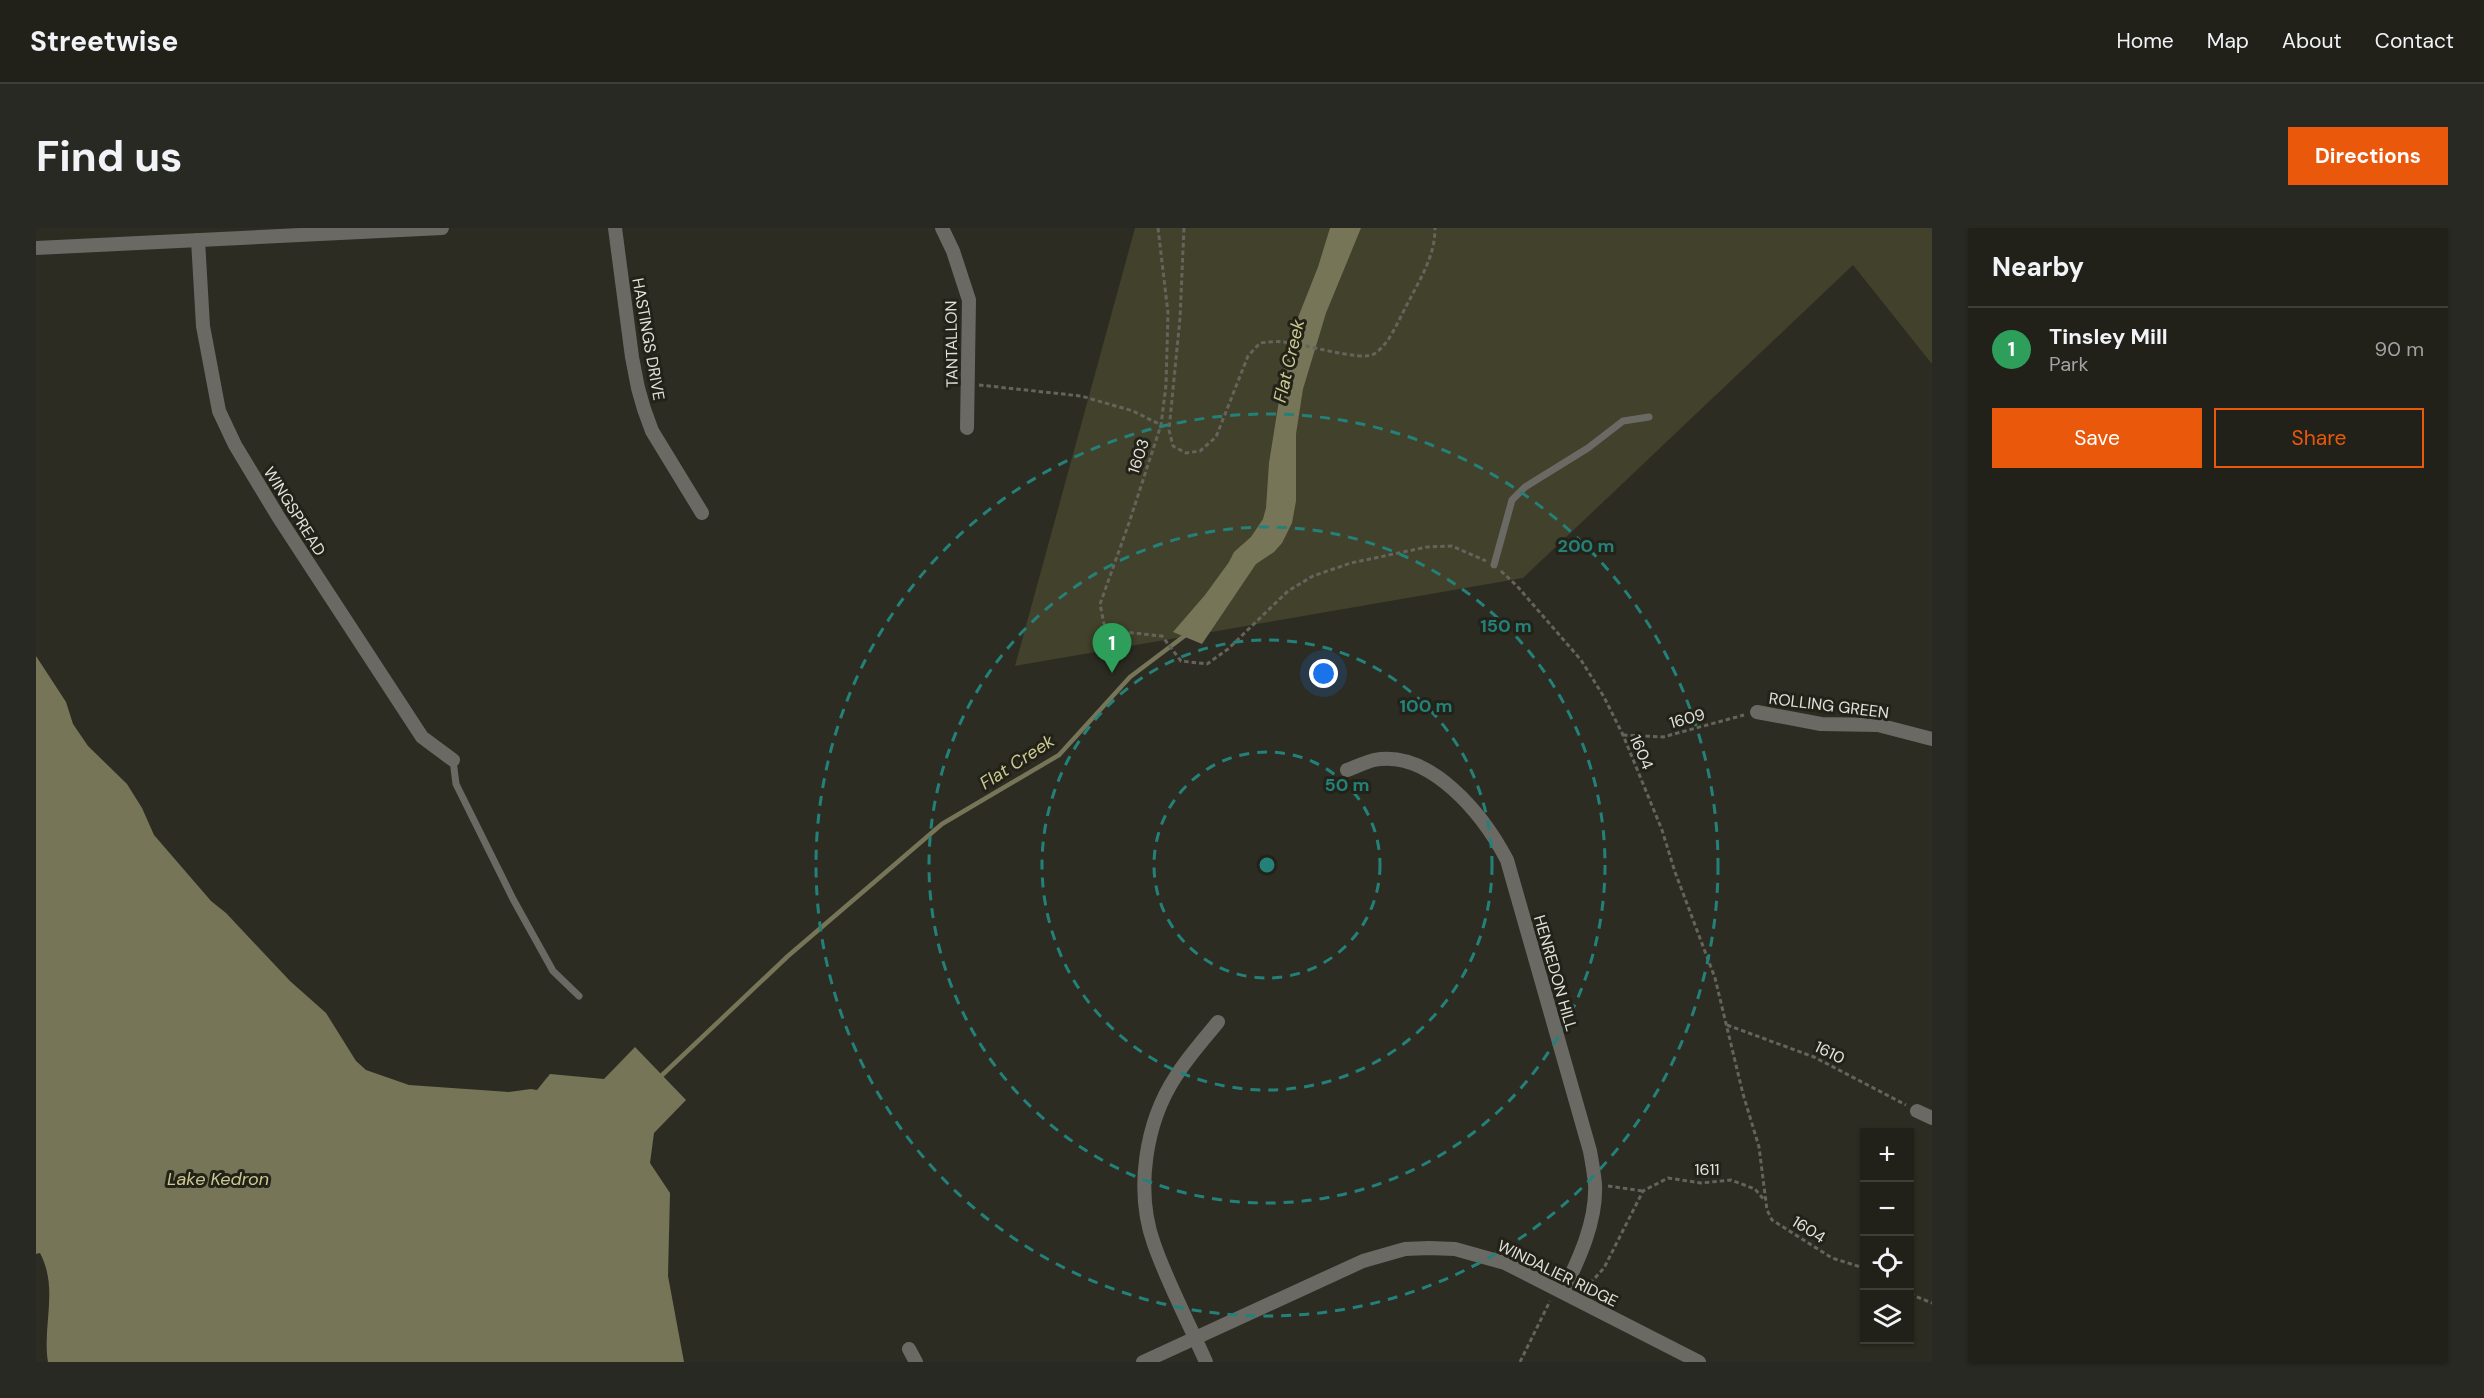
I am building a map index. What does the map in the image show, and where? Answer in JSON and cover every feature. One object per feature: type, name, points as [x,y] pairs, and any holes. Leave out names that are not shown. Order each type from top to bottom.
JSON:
[{"type":"street","points":[[36,248],[442,228]]},
{"type":"street","name":"HASTINGS DRIVE","points":[[615,228],[638,388],[652,430],[702,513]]},
{"type":"street","name":"TANTALLON","points":[[942,228],[953,251],[969,300],[967,428]]},
{"type":"street","name":"WINGSPREAD","points":[[198,240],[203,326],[219,411],[235,445],[279,518],[422,737],[453,760]]},
{"type":"street","name":"ROLLING GREEN","points":[[1756,712],[1821,724],[1878,725],[1932,740]]},
{"type":"street","name":"HENREDON HILL","points":[[1347,770],[1373,760],[1391,759],[1406,762],[1441,780],[1461,797],[1494,835],[1510,871],[1590,1151],[1595,1185],[1593,1210],[1587,1234],[1560,1290]]},
{"type":"street","points":[[1206,1362],[1153,1243],[1148,1217],[1145,1175],[1152,1131],[1169,1088],[1176,1075],[1218,1022]]},
{"type":"street","points":[[1917,1111],[1932,1119]]},
{"type":"street","name":"WINDALIER RIDGE","points":[[1143,1362],[1346,1268],[1405,1249],[1455,1249],[1505,1263],[1699,1362]]},
{"type":"street","points":[[909,1349],[916,1362]]},
{"type":"lane","points":[[1494,565],[1512,500],[1525,487],[1588,448],[1623,421],[1648,417]]},
{"type":"lane","points":[[453,760],[456,784],[513,899],[553,971],[579,996]]},
{"type":"path","name":"1603","points":[[1158,228],[1168,313],[1166,385],[1161,425],[1100,603],[1104,624],[1114,631],[1162,636],[1180,660]]},
{"type":"path","points":[[1184,228],[1180,318],[1169,430],[1173,446],[1186,453],[1200,451],[1216,437],[1248,356],[1260,343],[1284,342],[1356,357],[1371,356],[1380,349],[1389,338],[1430,259],[1435,243],[1435,228]]},
{"type":"path","points":[[969,385],[1081,396],[1133,411],[1161,425]]},
{"type":"path","name":"1604","points":[[1180,660],[1207,664],[1228,649],[1288,591],[1313,576],[1351,563],[1418,549],[1452,546],[1494,565],[1517,586],[1581,660],[1604,697],[1623,735],[1662,830],[1675,872],[1702,941],[1759,1147],[1766,1203],[1772,1220],[1832,1258],[1860,1267]]},
{"type":"path","name":"1609","points":[[1623,735],[1664,737],[1756,712]]},
{"type":"path","name":"1610","points":[[1727,1025],[1815,1057],[1917,1111]]},
{"type":"path","name":"1611","points":[[1643,1191],[1668,1178],[1701,1183],[1731,1180],[1755,1189],[1766,1203]]},
{"type":"path","points":[[1580,1300],[1585,1288],[1604,1268],[1643,1191],[1595,1185]]},
{"type":"path","points":[[1520,1362],[1560,1290]]},
{"type":"path","points":[[1914,1296],[1932,1303]]},
{"type":"shaded area","name":"Flat Creek","points":[[1135,228],[1932,228],[1932,364],[1853,265],[1523,578],[1015,666]]},
{"type":"water","points":[[1330,228],[1361,228],[1326,313],[1303,389],[1296,434],[1296,501],[1292,523],[1282,543],[1274,552],[1256,564],[1202,644],[1173,632],[1205,595],[1234,552],[1251,537],[1263,519],[1266,508],[1269,463],[1285,363],[1297,320],[1318,267]]},
{"type":"water","name":"Lake Kedron","points":[[36,656],[66,702],[73,724],[88,746],[127,784],[142,808],[154,835],[211,901],[226,913],[290,981],[326,1013],[356,1061],[366,1070],[409,1085],[509,1092],[537,1090],[550,1074],[604,1079],[635,1047],[686,1100],[654,1133],[650,1163],[670,1193],[668,1276],[684,1362],[48,1362],[48,1280],[40,1253],[36,1254]]},
{"type":"waterway","name":"Flat Creek","points":[[659,1078],[788,956],[942,824],[1059,755],[1130,677],[1187,634]]},
{"type":"place","name":"Tinsley Mill","points":[[1112,673]]}]
